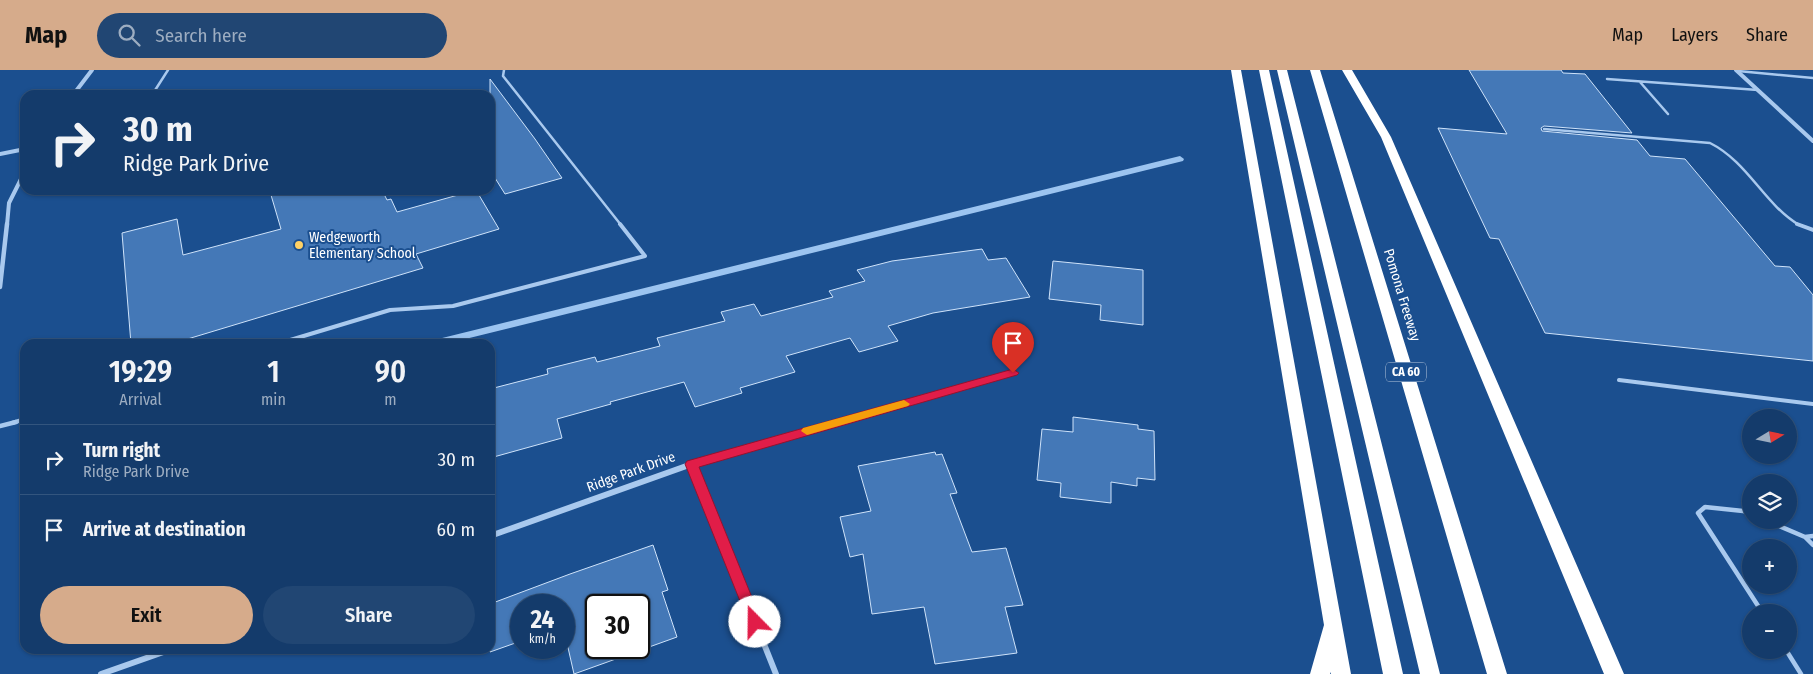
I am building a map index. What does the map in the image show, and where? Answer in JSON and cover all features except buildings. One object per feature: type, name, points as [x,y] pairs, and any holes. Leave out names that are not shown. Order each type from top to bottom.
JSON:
[{"type":"highway","points":[[1236,70],[1334,621],[1341,674]]},
{"type":"highway","points":[[1264,70],[1393,674]]},
{"type":"highway","points":[[1282,70],[1430,674]]},
{"type":"highway","name":"Pomona Freeway","points":[[1315,70],[1497,674]]},
{"type":"highway","points":[[1347,70],[1386,138],[1614,674]]},
{"type":"highway","points":[[1320,674],[1334,621]]},
{"type":"street","points":[[76,90],[92,70]]},
{"type":"street","points":[[1737,71],[1813,141]]},
{"type":"street","points":[[0,154],[20,150]]},
{"type":"street","points":[[0,287],[10,203],[20,182]]},
{"type":"street","name":"Ridge Park Drive","points":[[495,534],[692,464],[1013,373]]},
{"type":"street","points":[[692,464],[776,674]]},
{"type":"street","points":[[101,674],[158,654]]},
{"type":"lane","points":[[155,90],[168,70]]},
{"type":"lane","points":[[293,339],[390,310],[453,306],[645,256],[504,76],[504,70]]},
{"type":"lane","points":[[1737,71],[1813,78]]},
{"type":"lane","points":[[1607,79],[1758,90]]},
{"type":"lane","points":[[1640,82],[1668,114]]},
{"type":"lane","points":[[1544,129],[1710,143],[1724,150],[1736,160],[1787,217],[1798,225],[1813,230]]},
{"type":"lane","points":[[1619,380],[1813,404]]},
{"type":"lane","points":[[0,426],[20,420]]},
{"type":"lane","points":[[1742,511],[1705,507],[1698,513],[1757,604]]},
{"type":"lane","points":[[1788,529],[1805,536],[1813,536]]},
{"type":"lane","points":[[1805,536],[1813,545]]},
{"type":"lane","points":[[1792,659],[1802,674]]},
{"type":"waterway","points":[[450,339],[1180,159]]},
{"type":"slow traffic","points":[[807,431],[904,404]]},
{"type":"place","name":"Wedgeworth Elementary School","points":[[299,245]]},
{"type":"route","points":[[755,622],[692,464],[1013,373]]}]
